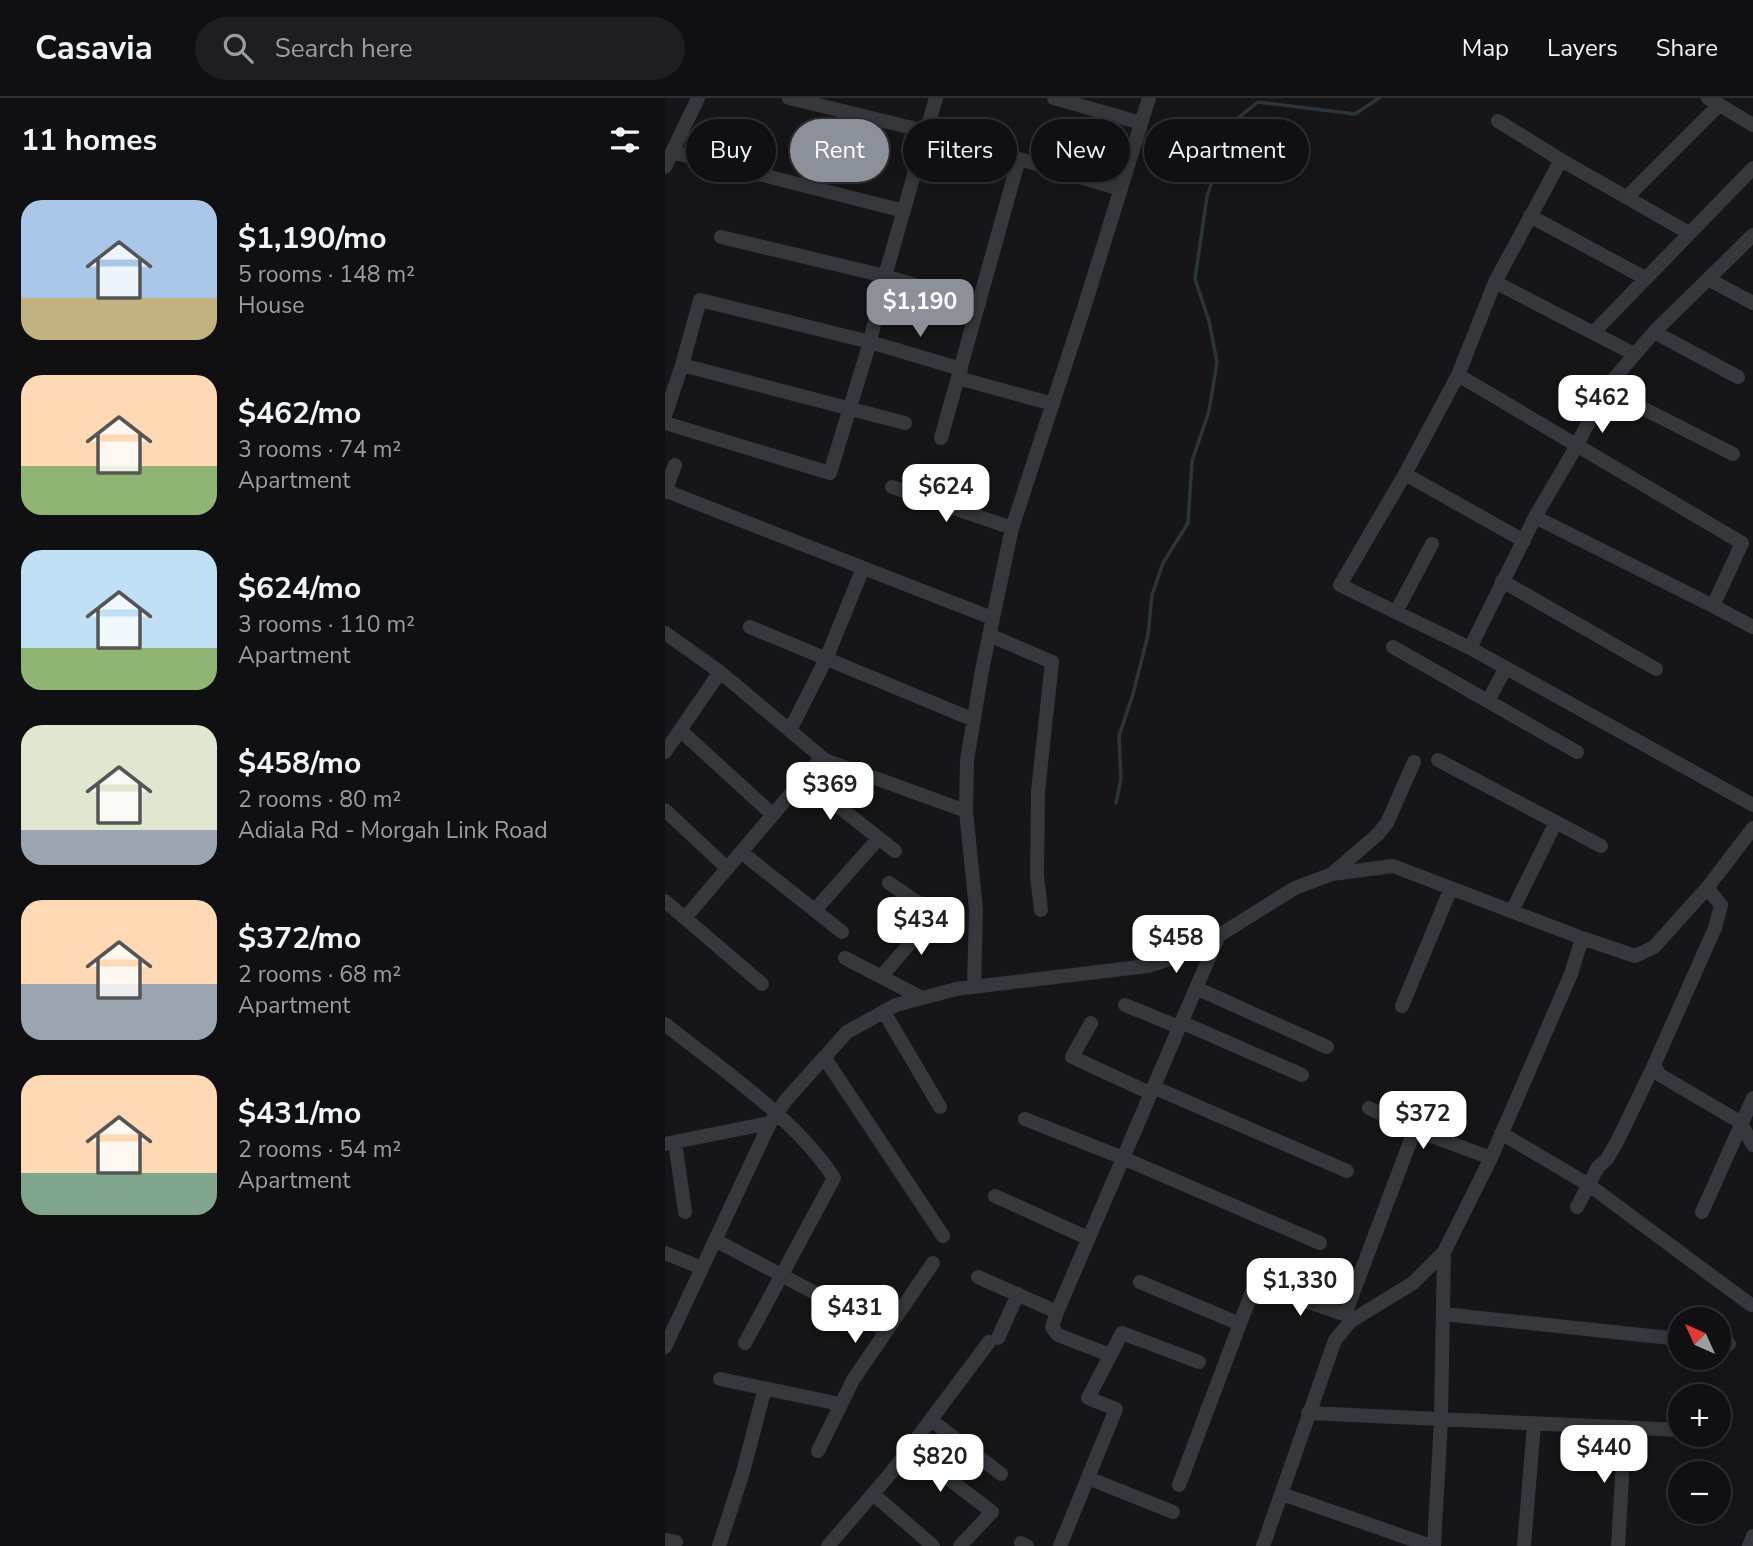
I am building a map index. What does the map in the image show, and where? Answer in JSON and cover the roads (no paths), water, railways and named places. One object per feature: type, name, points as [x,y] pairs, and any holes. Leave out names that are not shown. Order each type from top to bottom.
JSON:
[{"type":"street","points":[[665,167],[698,98]]},
{"type":"street","points":[[789,98],[903,126]]},
{"type":"street","points":[[929,119],[936,98]]},
{"type":"street","points":[[1054,98],[1141,123]]},
{"type":"street","points":[[974,987],[976,910],[965,811],[967,760],[992,618],[1012,528],[1149,98]]},
{"type":"street","points":[[1627,197],[1714,101],[1753,125]]},
{"type":"street","points":[[1499,121],[1689,233]]},
{"type":"street","points":[[672,152],[904,211]]},
{"type":"street","points":[[941,438],[1019,159],[1119,189]]},
{"type":"street","points":[[1561,159],[1495,282],[1458,375],[1405,474],[1340,585],[1470,648],[1753,805]]},
{"type":"street","points":[[1593,333],[1753,168]]},
{"type":"street","points":[[665,423],[830,473],[870,342],[912,182]]},
{"type":"street","points":[[1530,216],[1646,278]]},
{"type":"street","points":[[1470,648],[1535,517],[1576,447],[1605,388],[1654,332],[1753,235]]},
{"type":"street","points":[[721,237],[885,276],[979,304]]},
{"type":"street","points":[[1708,279],[1753,303]]},
{"type":"street","points":[[1495,282],[1634,354]]},
{"type":"street","points":[[665,416],[699,300],[870,342],[1052,404]]},
{"type":"street","points":[[1654,332],[1738,377]]},
{"type":"street","points":[[682,365],[905,423]]},
{"type":"street","points":[[1458,375],[1742,543],[1713,606]]},
{"type":"street","points":[[1605,388],[1733,454]]},
{"type":"street","points":[[675,465],[665,491],[992,618]]},
{"type":"street","points":[[1405,474],[1524,541]]},
{"type":"street","points":[[891,487],[1012,528]]},
{"type":"street","points":[[1535,517],[1753,627]]},
{"type":"street","points":[[1396,612],[1432,544]]},
{"type":"street","points":[[790,730],[826,659],[863,568]]},
{"type":"street","points":[[1502,582],[1656,669]]},
{"type":"street","points":[[750,627],[974,720]]},
{"type":"street","points":[[665,633],[720,672],[822,757],[965,811]]},
{"type":"street","points":[[989,635],[1048,658],[1053,663],[1038,792],[1037,876],[1041,910]]},
{"type":"street","points":[[1393,647],[1577,752]]},
{"type":"street","points":[[1488,701],[1505,669]]},
{"type":"street","points":[[665,752],[720,672]]},
{"type":"street","points":[[680,730],[773,815]]},
{"type":"street","points":[[685,918],[822,757]]},
{"type":"street","points":[[1438,760],[1601,846]]},
{"type":"street","points":[[1332,874],[1387,823],[1414,762]]},
{"type":"street","points":[[804,779],[895,851]]},
{"type":"street","points":[[665,810],[727,868]]},
{"type":"street","points":[[1512,911],[1556,822]]},
{"type":"street","points":[[665,1347],[773,1119],[847,1032],[896,1005],[956,989],[1148,966],[1194,951],[1295,888],[1332,874],[1393,866],[1635,956],[1654,947],[1707,888],[1753,828]]},
{"type":"street","points":[[815,910],[879,838]]},
{"type":"street","points":[[741,852],[842,932]]},
{"type":"street","points":[[881,977],[935,914],[888,883]]},
{"type":"street","points":[[1402,1006],[1451,888]]},
{"type":"street","points":[[1577,1208],[1598,1167],[1607,1159],[1618,1140],[1715,928],[1721,905],[1707,888]]},
{"type":"street","points":[[665,901],[762,984]]},
{"type":"street","points":[[1110,1355],[1058,1335],[1052,1327],[1218,937]]},
{"type":"street","points":[[1179,1485],[1255,1284],[1350,1316],[1413,1283],[1444,1252],[1491,1158],[1570,974],[1582,938]]},
{"type":"street","points":[[845,958],[922,998]]},
{"type":"street","points":[[1196,988],[1327,1047]]},
{"type":"street","points":[[1125,1005],[1302,1075]]},
{"type":"street","points":[[884,1012],[940,1107]]},
{"type":"street","points":[[1091,1023],[1072,1057],[1347,1171]]},
{"type":"street","points":[[665,1024],[824,1163],[834,1178],[745,1343]]},
{"type":"street","points":[[824,1057],[943,1236]]},
{"type":"street","points":[[1654,1065],[1660,1075],[1740,1122],[1753,1145]]},
{"type":"street","points":[[1702,1212],[1753,1098]]},
{"type":"street","points":[[1369,1108],[1491,1158]]},
{"type":"street","points":[[685,1212],[670,1143],[773,1119]]},
{"type":"street","points":[[1025,1119],[1123,1158],[1319,1243]]},
{"type":"street","points":[[1263,1546],[1308,1413],[1335,1340],[1350,1316],[1415,1129]]},
{"type":"street","points":[[1501,1133],[1589,1185],[1751,1305]]},
{"type":"street","points":[[995,1196],[1088,1238]]},
{"type":"street","points":[[715,1240],[885,1330]]},
{"type":"street","points":[[1282,1494],[1432,1546],[1441,1420],[1444,1252]]},
{"type":"street","points":[[665,1253],[702,1268]]},
{"type":"street","points":[[818,1451],[840,1404],[885,1330],[933,1263]]},
{"type":"street","points":[[978,1277],[1057,1312]]},
{"type":"street","points":[[1140,1282],[1240,1324]]},
{"type":"street","points":[[828,1546],[910,1449],[993,1340],[1018,1294]]},
{"type":"street","points":[[1443,1314],[1668,1338]]},
{"type":"street","points":[[1061,1546],[1116,1409],[1088,1398],[1122,1332],[1199,1362]]},
{"type":"street","points":[[720,1379],[840,1404]]},
{"type":"street","points":[[719,1546],[743,1472],[765,1388]]},
{"type":"street","points":[[1308,1413],[1668,1429]]},
{"type":"street","points":[[931,1420],[1001,1474]]},
{"type":"street","points":[[1524,1546],[1534,1424]]},
{"type":"street","points":[[1618,1546],[1625,1427]]},
{"type":"street","points":[[910,1449],[992,1512],[960,1546]]},
{"type":"street","points":[[1088,1478],[1173,1512]]},
{"type":"street","points":[[873,1494],[933,1546]]},
{"type":"street","points":[[1749,1546],[1753,1536]]},
{"type":"waterway","points":[[1116,803],[1121,779],[1119,736],[1148,635],[1152,595],[1163,563],[1188,523],[1192,461],[1209,411],[1217,362],[1209,321],[1195,279],[1207,196],[1233,122],[1258,102],[1355,114],[1379,98]]}]
